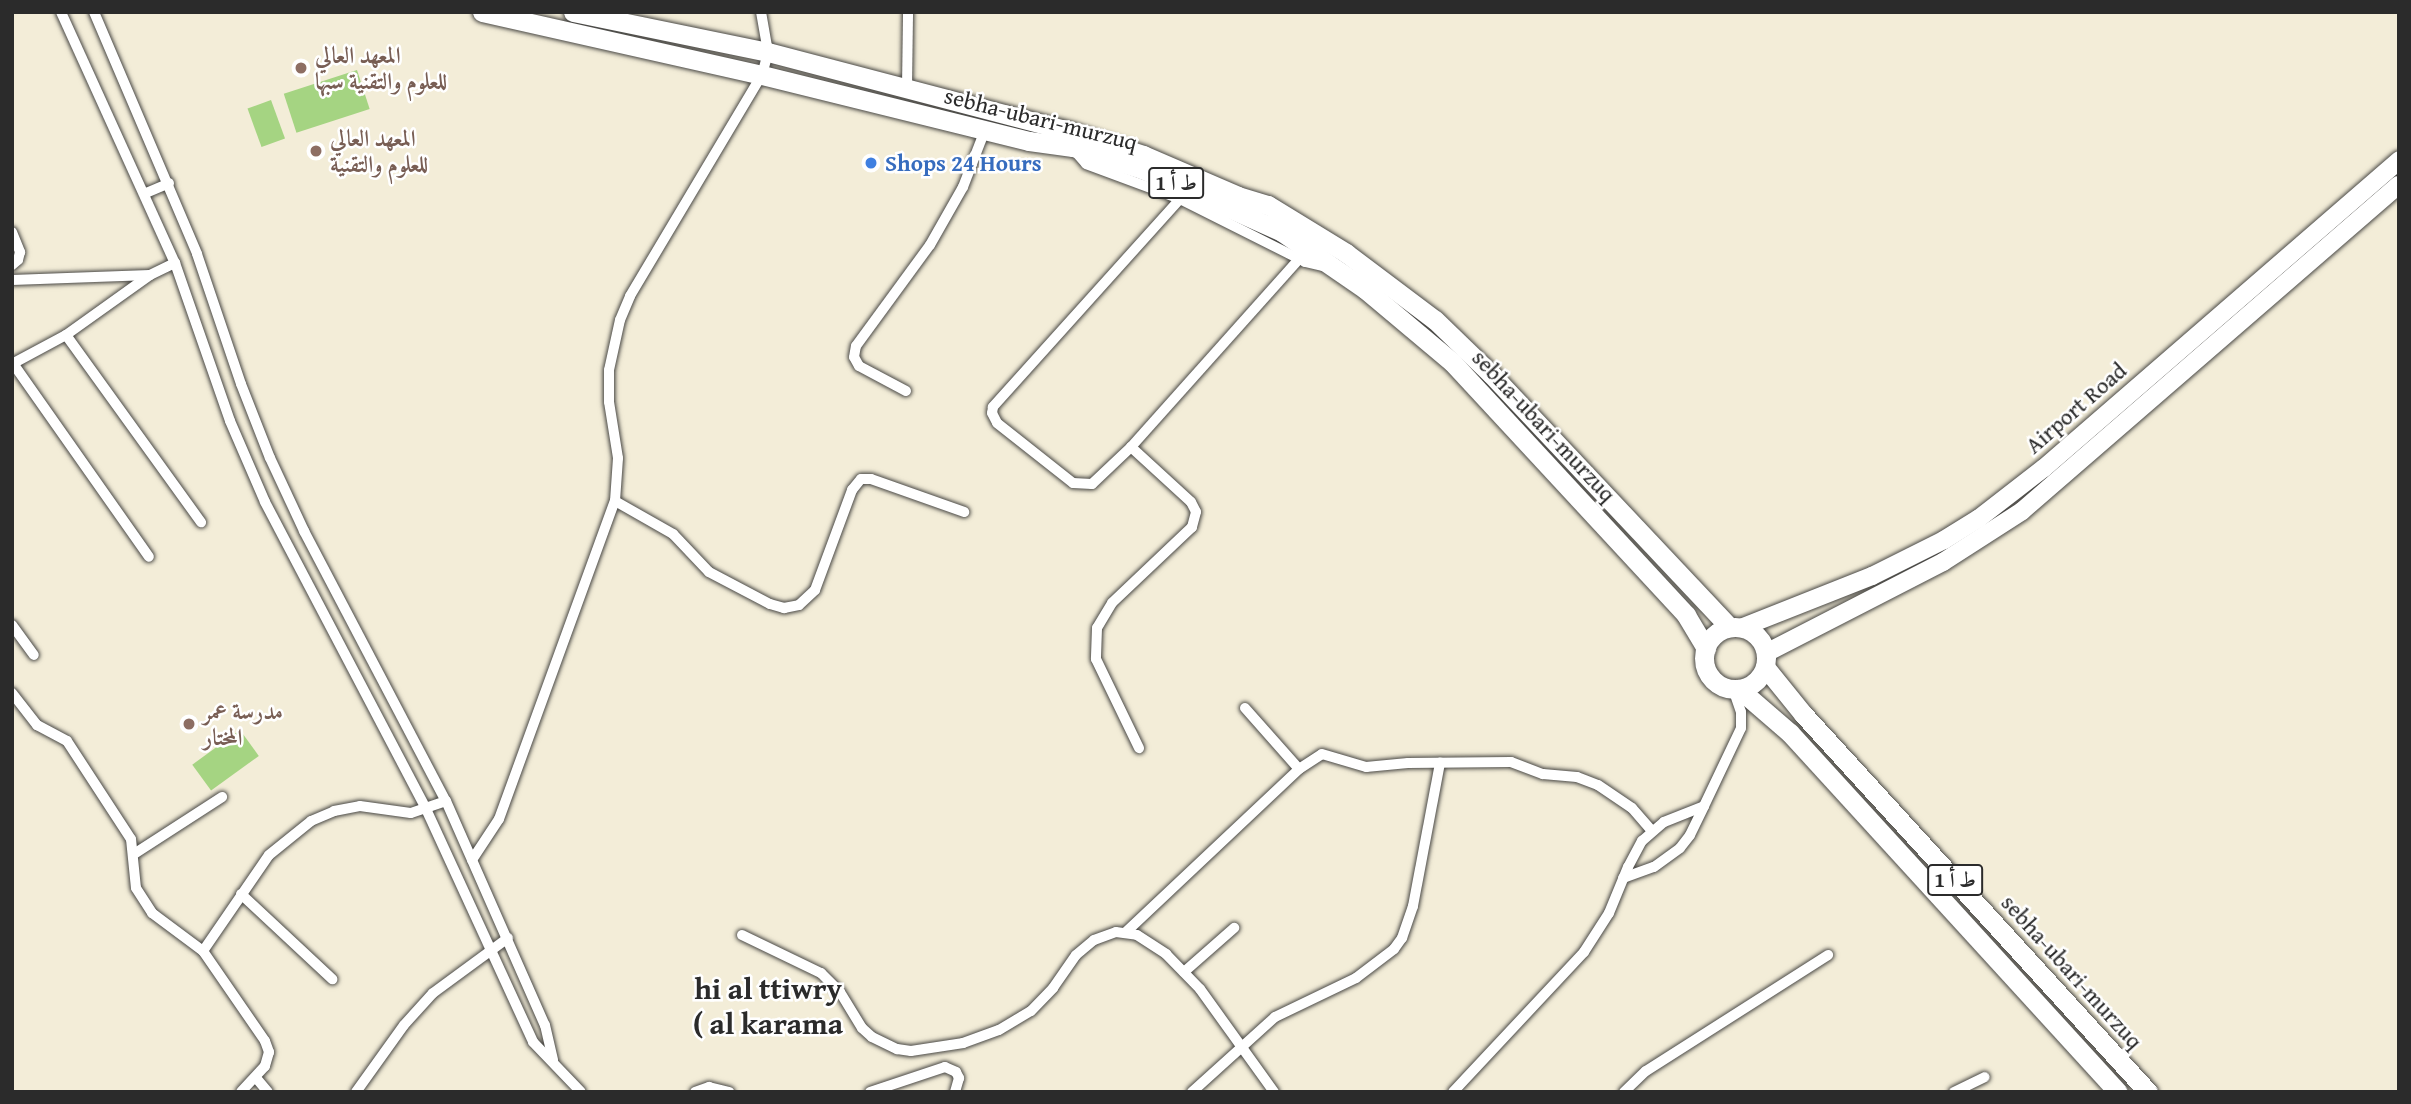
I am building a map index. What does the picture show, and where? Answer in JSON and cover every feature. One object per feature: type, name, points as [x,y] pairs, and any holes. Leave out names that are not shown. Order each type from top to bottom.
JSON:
[{"type":"highway","name":"sebha-ubari-murzuq","points":[[482,12],[762,75],[985,130],[1073,147],[1142,169],[1282,232],[1395,312],[1478,388],[1686,615],[1706,648]]},
{"type":"highway","name":"sebha-ubari-murzuq","points":[[573,12],[768,52],[908,86],[1143,155],[1238,196],[1268,205],[1346,253],[1407,297],[1463,346],[1736,627]]},
{"type":"highway","points":[[1736,627],[1758,636],[1765,660],[1752,684],[1736,689],[1712,678],[1705,664],[1706,648],[1714,634],[1736,627]]},
{"type":"highway","name":"sebha-ubari-murzuq","points":[[1765,660],[1804,715],[2148,1092]]},
{"type":"highway","name":"sebha-ubari-murzuq","points":[[1736,689],[1790,733],[2118,1092]]},
{"type":"main road","name":"Airport Road","points":[[1736,627],[1844,589],[1909,559],[1944,540],[2010,495],[2399,160]]},
{"type":"main road","name":"Airport Road","points":[[1765,660],[1819,623],[1943,562],[2022,511],[2399,186]]},
{"type":"street","points":[[61,12],[176,263],[230,421],[260,492],[426,809],[533,1042],[553,1060],[576,1090]]},
{"type":"street","points":[[94,12],[169,183],[270,458],[304,531],[446,801],[548,1033],[553,1060]]},
{"type":"street","points":[[472,860],[499,819],[615,501],[618,458],[609,402],[608,370],[620,320],[630,296],[762,75],[768,52],[761,12]]},
{"type":"street","points":[[908,12],[908,86]]},
{"type":"street","points":[[906,391],[859,366],[854,357],[856,346],[930,245],[963,187],[985,130]]},
{"type":"street","points":[[1073,147],[1086,164],[1180,199],[1313,265],[1335,267]]},
{"type":"street","points":[[146,193],[169,183]]},
{"type":"street","points":[[1180,199],[997,403],[992,413],[997,423],[1077,485],[1096,481],[1131,447],[1299,258]]},
{"type":"street","points":[[12,232],[20,252],[19,260],[12,265]]},
{"type":"street","points":[[149,557],[12,363],[66,335],[150,275],[176,263]]},
{"type":"street","points":[[12,280],[150,275]]},
{"type":"street","points":[[66,335],[201,522]]},
{"type":"street","points":[[1131,447],[1191,502],[1196,512],[1192,527],[1112,603],[1097,628],[1096,659],[1139,748]]},
{"type":"street","points":[[615,501],[673,534],[709,572],[770,604],[784,608],[806,601],[815,590],[852,490],[861,480],[871,479],[964,512]]},
{"type":"street","points":[[12,625],[34,655]]},
{"type":"street","points":[[1623,878],[1654,867],[1680,848],[1694,828],[1740,736],[1742,720],[1736,689]]},
{"type":"street","points":[[12,693],[37,724],[67,741],[131,839],[136,888],[152,913],[203,951],[267,1047],[265,1066],[257,1079],[241,1092]]},
{"type":"street","points":[[1245,708],[1299,769]]},
{"type":"street","points":[[1125,932],[1299,769],[1322,754],[1366,767],[1511,762],[1542,774],[1584,779],[1624,802],[1652,831]]},
{"type":"street","points":[[1192,1092],[1286,1010],[1356,978],[1383,958],[1402,938],[1413,906],[1440,763]]},
{"type":"street","points":[[134,854],[222,797]]},
{"type":"street","points":[[203,951],[269,855],[311,821],[334,811],[360,806],[411,813],[446,801]]},
{"type":"street","points":[[1453,1092],[1584,952],[1609,913],[1634,853],[1652,831],[1677,815],[1704,806]]},
{"type":"street","points":[[241,894],[332,979]]},
{"type":"street","points":[[1184,972],[1234,928]]},
{"type":"street","points":[[742,935],[821,973],[840,992],[862,1028],[872,1038],[897,1049],[919,1051],[963,1044],[1016,1020],[1044,998],[1085,947],[1105,935],[1125,932],[1156,946],[1184,972],[1215,1007],[1274,1092]]},
{"type":"street","points":[[356,1092],[418,1009],[449,979],[508,938]]},
{"type":"street","points":[[1624,1092],[1646,1071],[1828,955]]},
{"type":"street","points":[[870,1092],[945,1067],[956,1072],[959,1078],[955,1092]]},
{"type":"street","points":[[1954,1092],[1985,1077]]},
{"type":"street","points":[[257,1079],[268,1092]]},
{"type":"street","points":[[695,1092],[709,1087],[729,1092]]},
{"type":"green space","points":[[357,70],[370,109],[296,133],[284,94]]},
{"type":"green space","points":[[271,100],[285,139],[262,147],[248,109]]},
{"type":"green space","points":[[240,730],[259,756],[211,791],[192,765]]},
{"type":"place","name":"المعهد العالي للعلوم والتقنية سبها","points":[[301,68]]},
{"type":"place","name":"المعهد العالي للعلوم والتقنية","points":[[316,151]]},
{"type":"place","name":"Shops 24 Hours","points":[[871,163]]},
{"type":"place","name":"مدرسة عمر المختار","points":[[189,724]]},
{"type":"district","name":"hi al ttiwry ( al karama","points":[[768,1005]]}]
